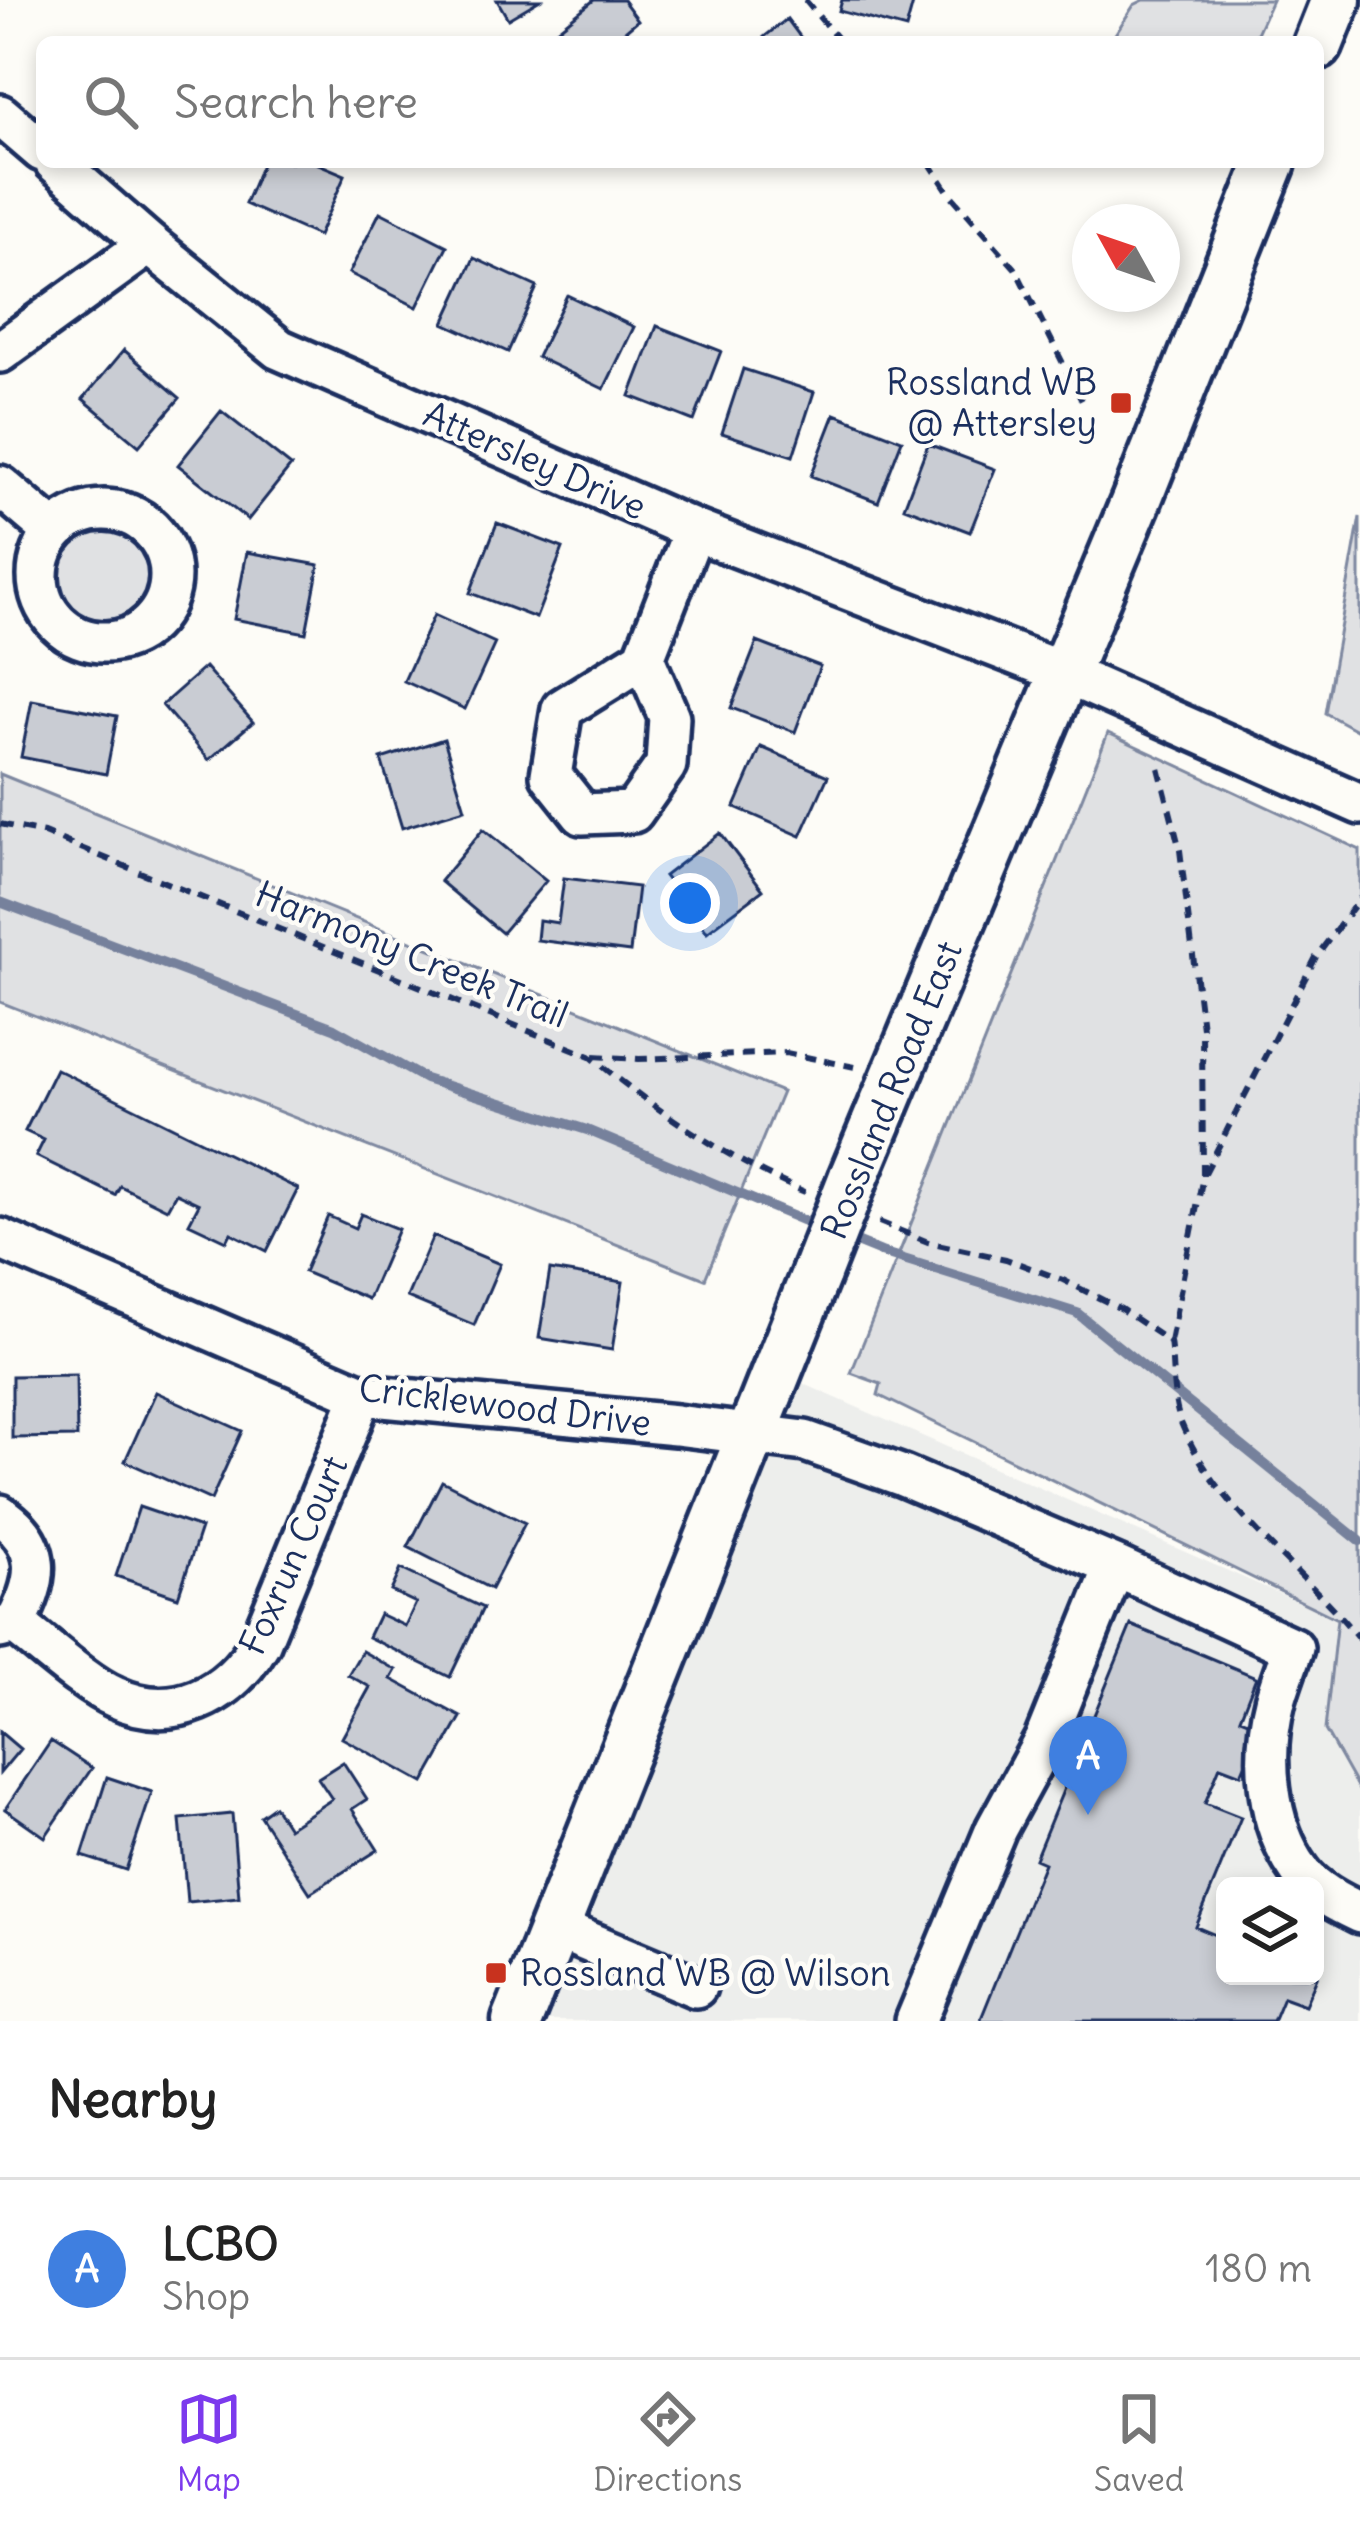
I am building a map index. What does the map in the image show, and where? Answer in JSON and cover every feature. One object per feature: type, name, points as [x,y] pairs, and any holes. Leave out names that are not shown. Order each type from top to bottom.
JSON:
[{"type":"main road","points":[[1322,36],[1336,0]]},
{"type":"main road","name":"Rossland Road East","points":[[517,2021],[853,1179],[1269,168]]},
{"type":"street","points":[[0,115],[36,146]]},
{"type":"street","name":"Attersley Drive","points":[[62,168],[279,349],[694,530],[1064,673],[1360,804]]},
{"type":"street","points":[[0,352],[149,244]]},
{"type":"street","points":[[0,487],[53,532]]},
{"type":"street","points":[[644,658],[694,530]]},
{"type":"street","name":"Cricklewood Drive","points":[[0,1239],[362,1395],[805,1441],[903,1476],[1293,1648],[1274,1703],[1267,1768],[1277,1828],[1301,1874],[1335,1901],[1360,1913]]},
{"type":"street","name":"Foxrun Court","points":[[0,1515],[29,1544],[34,1563],[33,1585],[7,1626],[109,1695],[134,1705],[169,1707],[198,1701],[221,1690],[246,1667],[260,1643],[362,1395]]},
{"type":"street","points":[[916,2021],[996,1829],[1045,1738],[1115,1566]]},
{"type":"street","points":[[554,1927],[696,1987]]},
{"type":"path","points":[[805,0],[835,36]]},
{"type":"path","points":[[933,168],[1015,268],[1084,405]]},
{"type":"path","points":[[1159,768],[1180,850],[1199,1006],[1203,1176],[1170,1342],[1174,1400],[1182,1425],[1230,1504],[1360,1640]]},
{"type":"path","name":"Harmony Creek Trail","points":[[0,824],[44,833],[590,1056],[707,1140],[779,1181]]},
{"type":"path","points":[[1203,1176],[1316,957],[1360,898]]},
{"type":"path","points":[[590,1056],[639,1059],[786,1053],[896,1076]]},
{"type":"path","points":[[928,1242],[1006,1259],[1063,1280],[1121,1309],[1170,1342]]},
{"type":"shaded area","points":[[1144,0],[1272,0],[1256,36],[1114,36],[1134,5]]},
{"type":"shaded area","points":[[1360,517],[1360,732],[1325,713]]},
{"type":"shaded area","points":[[104,526],[138,540],[152,574],[138,608],[104,622],[70,608],[56,574],[70,540]]},
{"type":"shaded area","points":[[1108,733],[1360,850],[1360,1792],[1325,1730],[1337,1619],[878,1395],[881,1384],[851,1373]]},
{"type":"shaded area","points":[[0,774],[782,1092],[705,1279],[0,1002]]},
{"type":"shaded area","points":[[777,1372],[1337,1619],[1325,1730],[1360,1792],[1360,2021],[517,2021]]},
{"type":"building","points":[[497,0],[540,0],[508,19]]},
{"type":"building","points":[[594,0],[623,0],[638,20],[619,36],[549,36]]},
{"type":"building","points":[[842,0],[914,0],[906,29],[839,11]]},
{"type":"building","points":[[787,19],[800,36],[765,36]]},
{"type":"building","points":[[260,168],[328,168],[345,175],[318,236],[245,204]]},
{"type":"building","points":[[380,212],[447,246],[417,307],[349,273]]},
{"type":"building","points":[[474,258],[537,287],[508,352],[444,323]]},
{"type":"building","points":[[567,295],[634,327],[604,389],[537,357]]},
{"type":"building","points":[[657,326],[721,351],[694,421],[630,396]]},
{"type":"building","points":[[124,350],[180,398],[139,446],[83,399]]},
{"type":"building","points":[[743,369],[814,392],[793,456],[722,433]]},
{"type":"building","points":[[221,411],[291,466],[248,520],[178,465]]},
{"type":"building","points":[[835,414],[902,440],[878,502],[811,476]]},
{"type":"building","points":[[928,444],[995,469],[970,532],[904,507]]},
{"type":"building","points":[[497,523],[563,548],[536,618],[470,593]]},
{"type":"building","points":[[247,552],[319,565],[306,633],[234,619]]},
{"type":"building","points":[[434,615],[495,643],[465,709],[404,681]]},
{"type":"building","points":[[757,642],[820,666],[795,732],[731,708]]},
{"type":"building","points":[[205,667],[253,722],[209,760],[162,705]]},
{"type":"building","points":[[32,700],[117,716],[106,774],[21,757]]},
{"type":"building","points":[[444,739],[465,809],[402,828],[381,759]]},
{"type":"building","points":[[761,747],[828,776],[801,836],[735,807]]},
{"type":"building","points":[[483,829],[546,881],[502,933],[440,881]]},
{"type":"building","points":[[720,833],[763,890],[707,932],[664,876]]},
{"type":"building","points":[[564,878],[638,887],[630,952],[537,940],[539,920],[558,923]]},
{"type":"building","points":[[56,1069],[298,1189],[267,1251],[231,1233],[227,1241],[189,1223],[199,1204],[176,1193],[167,1209],[120,1186],[115,1195],[36,1156],[44,1140],[25,1131]]},
{"type":"building","points":[[361,1214],[398,1229],[368,1299],[304,1272],[328,1216],[355,1228]]},
{"type":"building","points":[[433,1236],[500,1264],[474,1325],[407,1297]]},
{"type":"building","points":[[550,1270],[623,1282],[612,1350],[539,1338]]},
{"type":"building","points":[[76,1375],[77,1437],[12,1438],[12,1376]]},
{"type":"building","points":[[156,1392],[242,1431],[211,1500],[125,1461]]},
{"type":"building","points":[[442,1481],[525,1523],[491,1589],[408,1547]]},
{"type":"building","points":[[139,1507],[201,1528],[178,1597],[116,1576]]},
{"type":"building","points":[[401,1569],[483,1608],[450,1677],[368,1637],[379,1614],[405,1626],[416,1603],[391,1591]]},
{"type":"building","points":[[1131,1625],[1256,1677],[1240,1718],[1261,1726],[1241,1774],[1220,1766],[1205,1803],[1241,1817],[1196,1927],[1216,1935],[1216,1985],[1314,1985],[1305,2005],[1283,1997],[1273,2021],[980,2021],[1044,1863],[1035,1859]]},
{"type":"building","points":[[362,1651],[396,1670],[391,1679],[461,1717],[424,1783],[342,1738],[370,1687],[348,1675]]},
{"type":"building","points":[[0,1732],[20,1749],[0,1773]]},
{"type":"building","points":[[51,1741],[92,1768],[45,1837],[5,1809]]},
{"type":"building","points":[[343,1762],[367,1799],[352,1809],[378,1850],[310,1893],[260,1816],[274,1806],[288,1828],[332,1799],[318,1778]]},
{"type":"building","points":[[107,1777],[152,1792],[126,1870],[82,1856]]},
{"type":"building","points":[[232,1814],[239,1897],[187,1902],[180,1819]]},
{"type":"waterway","points":[[0,902],[334,1028],[425,1079],[587,1130],[821,1228]]},
{"type":"waterway","points":[[844,1237],[1077,1313],[1360,1541]]},
{"type":"place","name":"Rossland WB @ Attersley","points":[[1121,403]]},
{"type":"place","name":"LCBO","points":[[1088,1815]]},
{"type":"place","name":"Rossland WB @ Wilson","points":[[496,1973]]}]
